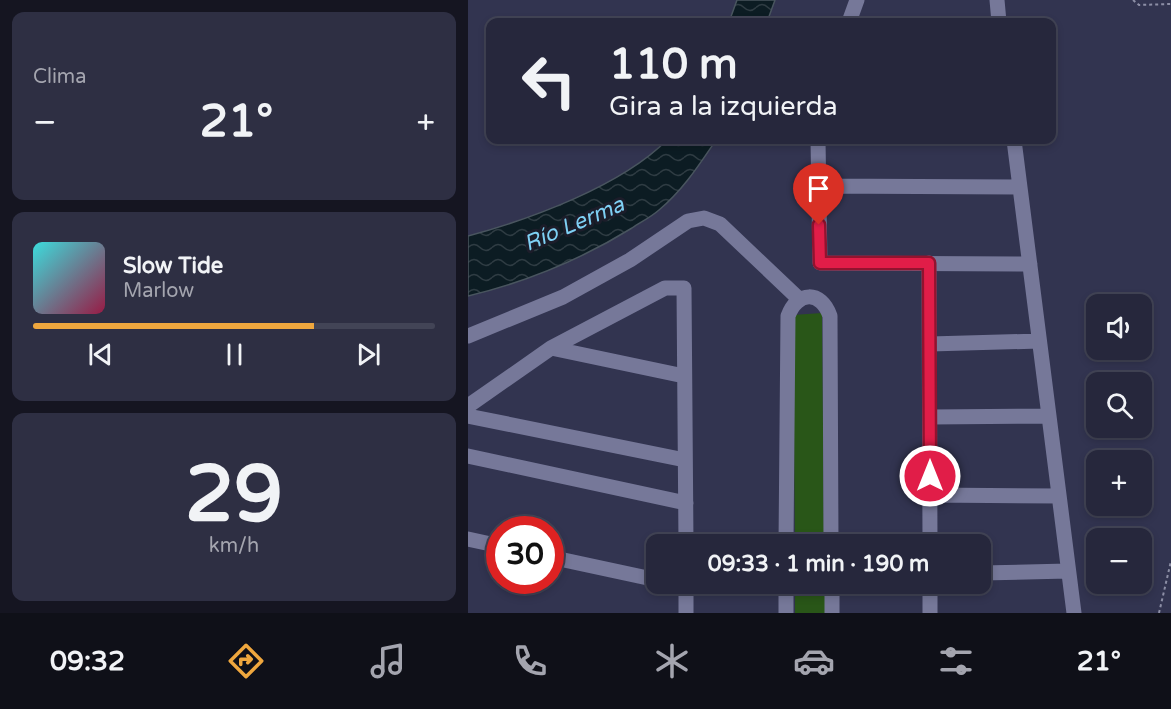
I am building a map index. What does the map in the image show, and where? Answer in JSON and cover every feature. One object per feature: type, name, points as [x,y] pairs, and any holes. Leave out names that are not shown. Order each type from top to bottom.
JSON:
[{"type":"street","points":[[850,18],[857,0]]},
{"type":"street","points":[[997,0],[999,18]]},
{"type":"street","points":[[818,144],[820,263],[1030,264]]},
{"type":"street","points":[[1014,144],[1074,613]]},
{"type":"street","points":[[818,186],[1019,187]]},
{"type":"street","points":[[468,336],[563,297],[630,260],[688,221],[705,218],[720,224],[799,299]]},
{"type":"street","points":[[929,263],[930,534]]},
{"type":"street","points":[[468,406],[551,348],[665,288],[684,288],[686,534]]},
{"type":"street","points":[[786,534],[788,316],[791,306],[799,299],[809,297],[819,299],[826,306],[830,316],[831,534]]},
{"type":"street","points":[[930,344],[1040,341]]},
{"type":"street","points":[[551,348],[684,376]]},
{"type":"street","points":[[468,416],[685,460]]},
{"type":"street","points":[[930,417],[1049,416]]},
{"type":"street","points":[[468,456],[686,502]]},
{"type":"street","points":[[930,495],[1059,496]]},
{"type":"street","points":[[468,539],[486,543]]},
{"type":"street","points":[[564,560],[646,578]]},
{"type":"street","points":[[991,573],[1068,571]]},
{"type":"street","points":[[683,594],[686,613]]},
{"type":"street","points":[[786,594],[786,613]]},
{"type":"street","points":[[832,594],[832,613]]},
{"type":"street","points":[[930,594],[930,613]]},
{"type":"path","points":[[1133,0],[1138,5],[1171,4]]},
{"type":"path","points":[[1159,613],[1171,561]]},
{"type":"green space","points":[[822,313],[824,534],[795,534],[793,315]]},
{"type":"green space","points":[[795,594],[825,594],[825,613],[795,613]]},
{"type":"water","points":[[737,0],[775,0],[768,18],[730,18]]},
{"type":"water","name":"Río Lerma","points":[[663,144],[713,144],[683,186],[656,213],[613,239],[573,259],[532,277],[468,296],[468,236],[574,199],[648,157]]},
{"type":"route","points":[[819,225],[820,263],[929,263],[930,476]]}]
